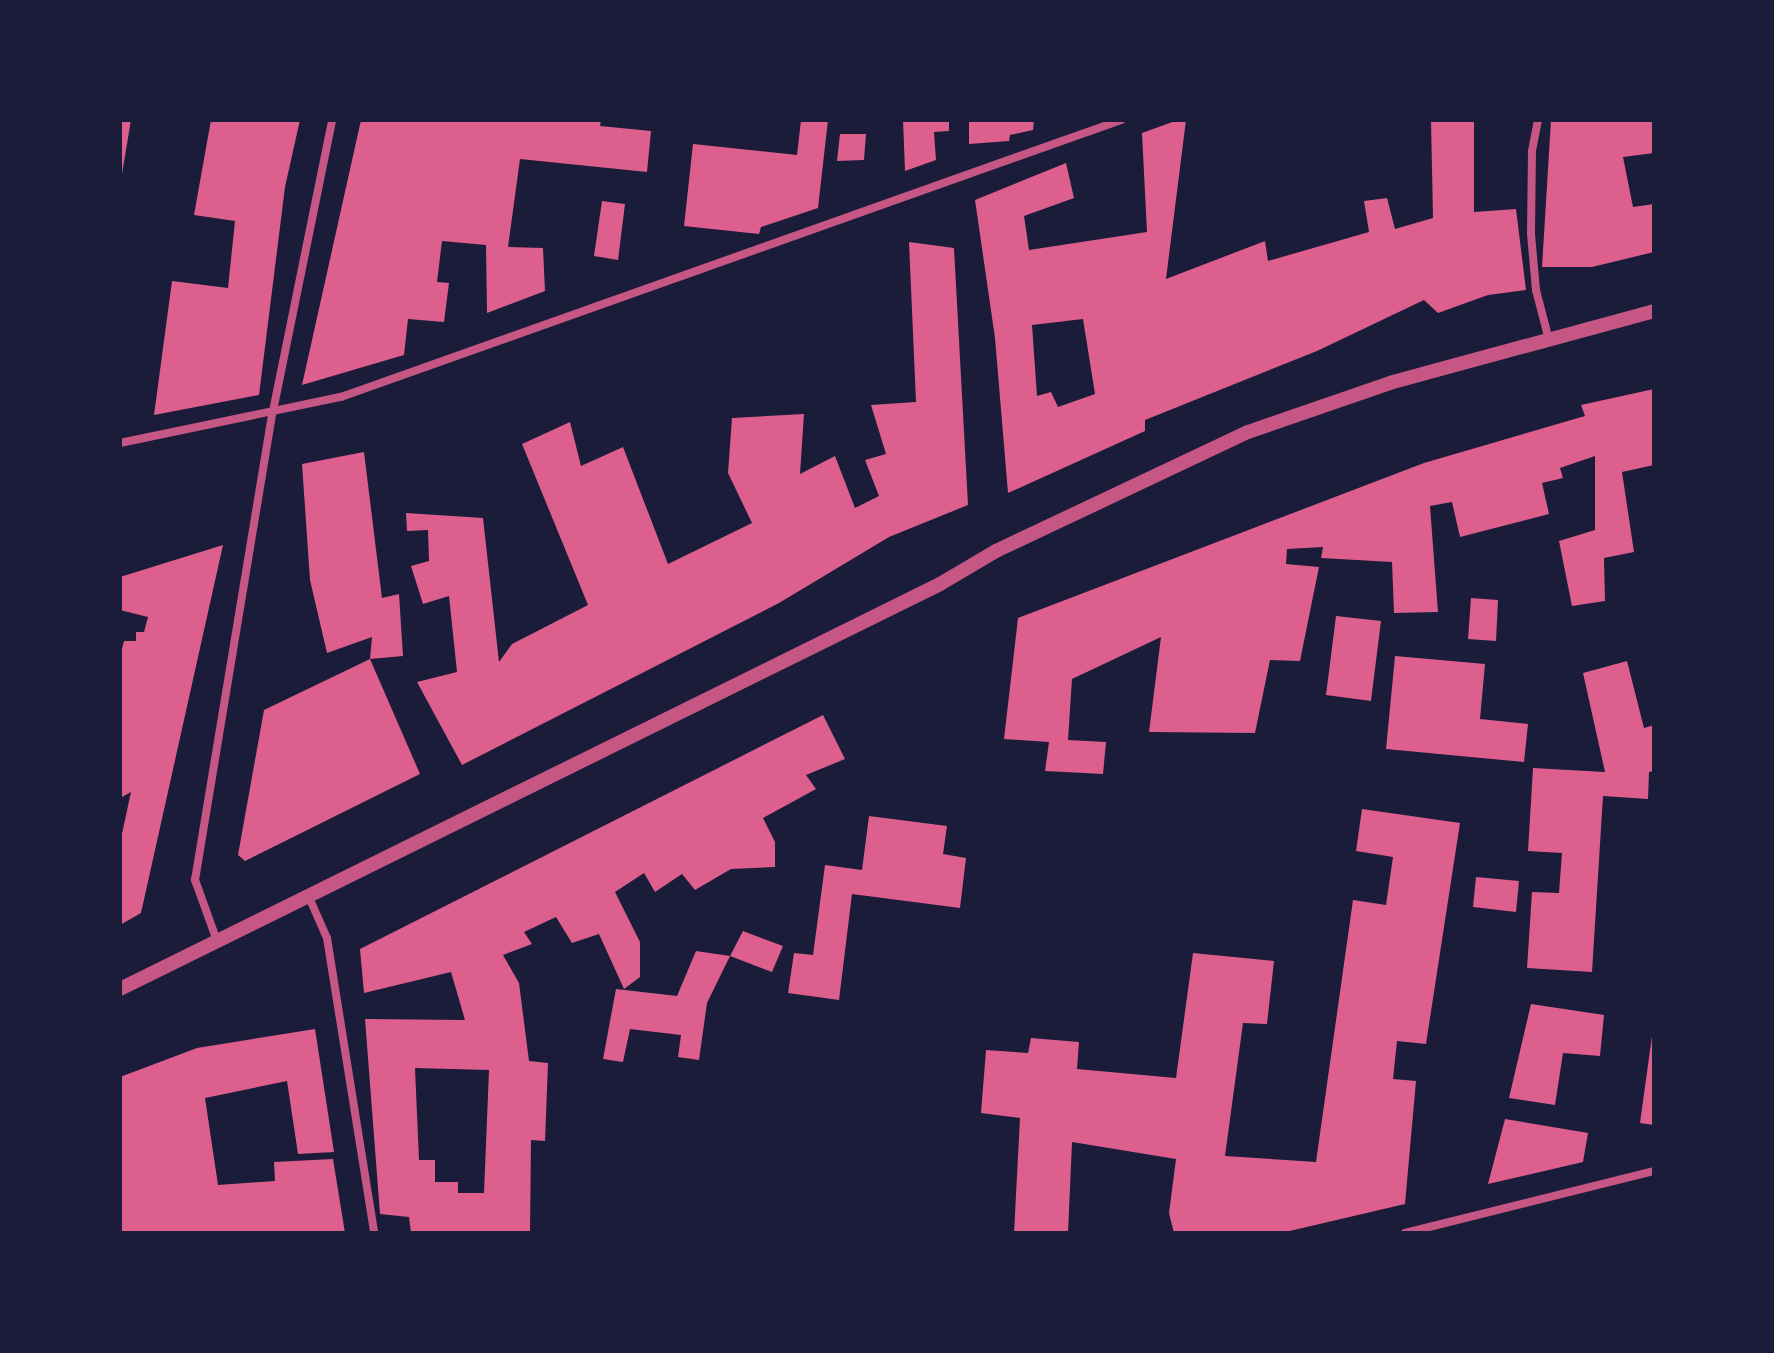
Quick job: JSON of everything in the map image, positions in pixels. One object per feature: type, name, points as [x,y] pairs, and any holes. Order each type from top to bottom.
[{"type":"street","points":[[216,938],[195,880],[273,411],[332,120]]},
{"type":"street","points":[[120,443],[341,397],[1121,120]]},
{"type":"street","points":[[1538,120],[1532,151],[1531,234],[1536,290],[1548,336]]},
{"type":"street","points":[[120,989],[216,938],[996,551],[1248,432],[1548,336],[1654,311]]},
{"type":"street","points":[[308,895],[327,938],[374,1233]]},
{"type":"street","points":[[1405,1233],[1654,1171]]},
{"type":"building","points":[[120,120],[131,120],[122,174],[120,174]]},
{"type":"building","points":[[211,120],[300,120],[285,187],[259,395],[154,415],[172,281],[228,288],[235,221],[194,215]]},
{"type":"building","points":[[361,120],[601,120],[600,126],[651,131],[647,172],[520,159],[508,247],[543,248],[545,291],[487,313],[486,245],[442,241],[437,282],[449,283],[444,322],[408,319],[404,355],[302,385]]},
{"type":"building","points":[[801,120],[828,120],[818,208],[761,227],[759,234],[684,226],[693,144],[797,155]]},
{"type":"building","points":[[903,120],[949,120],[949,131],[934,132],[936,160],[905,171]]},
{"type":"building","points":[[969,120],[1034,120],[1033,130],[1010,135],[1009,141],[969,144]]},
{"type":"building","points":[[1186,120],[1166,279],[1265,241],[1268,261],[1369,232],[1364,201],[1387,198],[1395,229],[1433,218],[1431,120],[1474,120],[1474,212],[1516,209],[1526,290],[1488,295],[1438,313],[1424,300],[1317,351],[1145,420],[1145,431],[1008,493],[995,338],[975,200],[1066,163],[1074,198],[1024,216],[1029,250],[1147,232],[1142,133]],"holes":[[[1083,319],[1095,394],[1058,407],[1051,392],[1037,396],[1032,325]]]},
{"type":"building","points":[[1551,120],[1654,120],[1654,153],[1623,157],[1633,207],[1654,204],[1654,252],[1592,267],[1542,267]]},
{"type":"building","points":[[840,134],[866,134],[864,160],[837,161]]},
{"type":"building","points":[[602,201],[625,204],[618,260],[594,256]]},
{"type":"building","points":[[909,242],[954,248],[968,505],[889,537],[779,603],[462,765],[417,682],[457,672],[449,596],[423,604],[411,566],[429,561],[428,530],[407,531],[406,513],[483,518],[499,662],[512,644],[588,605],[522,444],[570,422],[581,466],[623,447],[668,564],[752,523],[728,473],[732,418],[804,414],[800,474],[835,456],[855,508],[879,496],[865,460],[886,454],[871,405],[916,402]]},
{"type":"building","points":[[1654,389],[1654,465],[1622,472],[1634,552],[1604,558],[1605,601],[1572,606],[1559,541],[1595,530],[1595,456],[1560,468],[1563,478],[1542,483],[1549,514],[1460,537],[1452,502],[1430,506],[1438,612],[1394,613],[1392,562],[1321,558],[1323,547],[1287,549],[1286,564],[1319,567],[1300,661],[1270,660],[1255,733],[1149,732],[1161,637],[1072,679],[1068,740],[1106,742],[1103,774],[1045,771],[1049,742],[1004,739],[1018,618],[1424,463],[1585,416],[1581,405]]},
{"type":"building","points":[[364,452],[382,598],[399,594],[403,656],[370,659],[372,637],[327,653],[310,580],[302,464]]},
{"type":"building","points":[[223,545],[141,913],[120,925],[120,843],[131,792],[120,798],[120,656],[124,641],[136,641],[136,632],[144,632],[148,617],[120,610],[120,577]]},
{"type":"building","points":[[1471,598],[1498,600],[1496,641],[1468,639]]},
{"type":"building","points":[[1336,616],[1381,621],[1371,701],[1326,695]]},
{"type":"building","points":[[1395,656],[1485,664],[1480,719],[1528,724],[1524,762],[1386,749]]},
{"type":"building","points":[[370,659],[420,774],[245,861],[238,855],[264,710]]},
{"type":"building","points":[[1627,661],[1644,728],[1654,725],[1654,771],[1649,772],[1648,799],[1603,796],[1592,972],[1527,968],[1532,892],[1559,893],[1562,853],[1528,851],[1533,768],[1605,772],[1583,673]]},
{"type":"building","points":[[823,715],[845,759],[806,775],[816,789],[763,818],[775,842],[775,867],[731,869],[695,890],[682,874],[655,892],[644,873],[615,892],[640,942],[640,977],[624,989],[599,934],[572,943],[556,917],[524,932],[532,944],[503,955],[519,983],[529,1061],[548,1063],[545,1141],[531,1140],[530,1233],[411,1233],[409,1217],[380,1214],[365,1019],[465,1020],[451,972],[364,993],[360,949]],"holes":[[[415,1068],[489,1070],[484,1193],[458,1193],[458,1182],[435,1182],[435,1160],[419,1160]]]},
{"type":"building","points":[[1362,809],[1460,823],[1426,1044],[1397,1041],[1393,1079],[1416,1081],[1405,1204],[1281,1233],[1174,1233],[1169,1213],[1176,1159],[1072,1142],[1068,1233],[1014,1233],[1020,1118],[981,1113],[986,1050],[1028,1053],[1031,1038],[1079,1042],[1077,1069],[1176,1078],[1193,953],[1274,961],[1267,1024],[1243,1023],[1225,1156],[1316,1162],[1353,900],[1386,905],[1393,857],[1356,851]]},
{"type":"building","points":[[869,816],[947,826],[943,854],[966,858],[960,908],[852,894],[839,1000],[788,993],[794,953],[813,955],[825,865],[862,870]]},
{"type":"building","points":[[1476,877],[1519,881],[1516,912],[1473,907]]},
{"type":"building","points":[[743,931],[783,946],[772,972],[730,956]]},
{"type":"building","points":[[696,951],[730,956],[707,1003],[699,1060],[678,1057],[681,1035],[630,1029],[623,1062],[603,1059],[616,989],[677,996]]},
{"type":"building","points":[[1531,1004],[1604,1015],[1600,1056],[1563,1053],[1555,1105],[1509,1098]]},
{"type":"building","points":[[315,1029],[334,1152],[298,1154],[287,1081],[205,1098],[218,1185],[275,1181],[274,1162],[333,1159],[345,1233],[120,1233],[120,1077],[197,1048]]},
{"type":"building","points":[[1654,1036],[1654,1125],[1640,1123]]},
{"type":"building","points":[[1505,1119],[1588,1133],[1583,1162],[1488,1184]]}]
